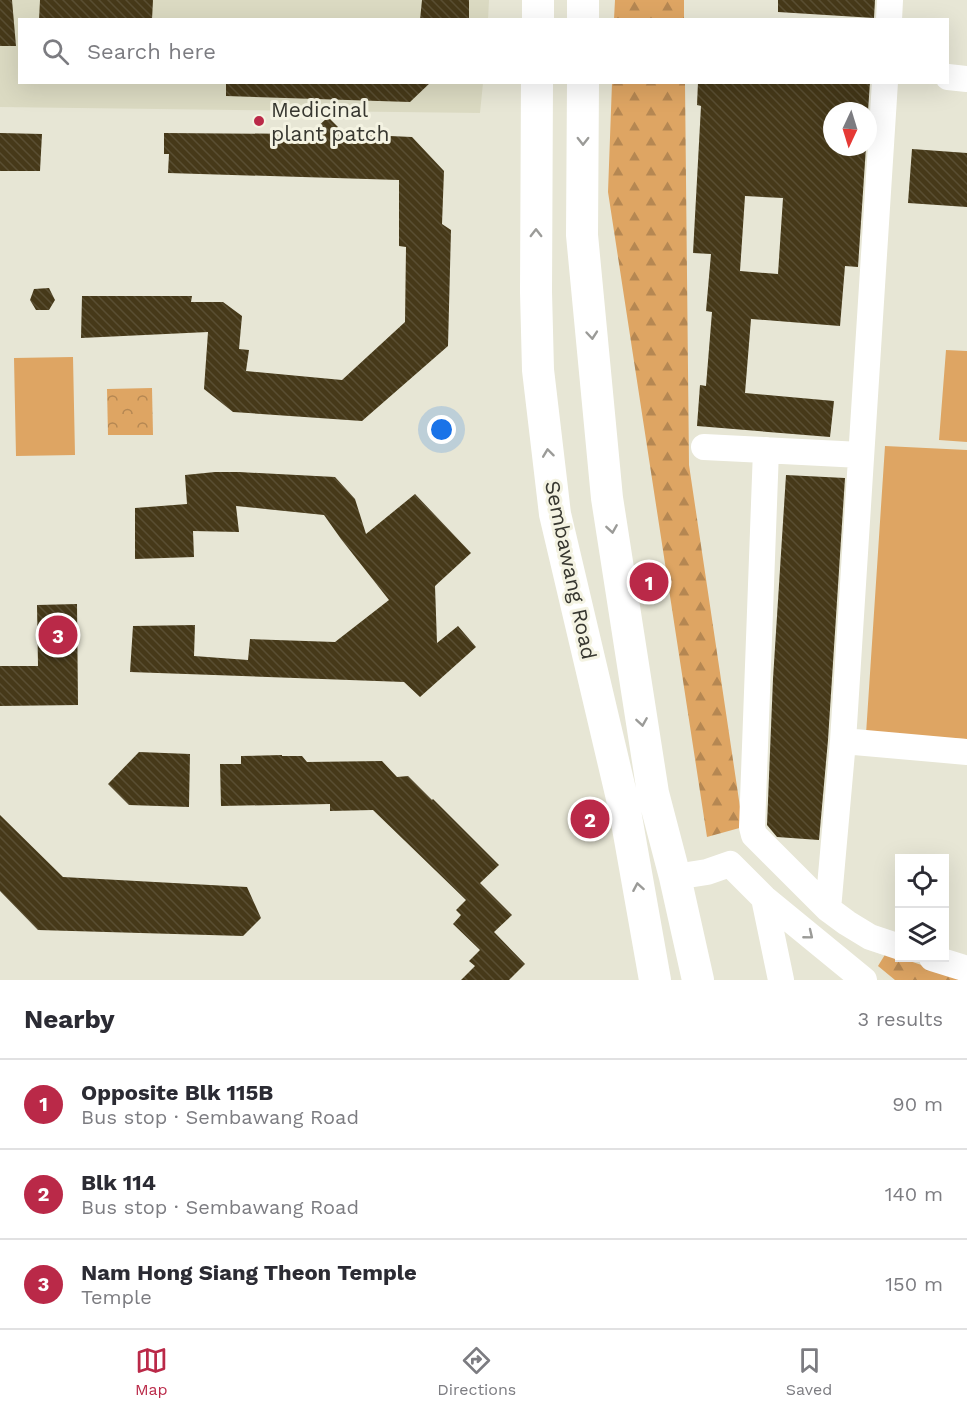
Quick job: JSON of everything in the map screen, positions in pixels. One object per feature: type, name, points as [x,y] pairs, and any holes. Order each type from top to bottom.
[{"type":"main road","points":[[538,0],[538,18]]},
{"type":"main road","points":[[583,18],[584,0]]},
{"type":"main road","name":"Sembawang Road","points":[[537,84],[538,370],[555,514],[625,811],[655,980]]},
{"type":"main road","name":"Sembawang Road","points":[[583,84],[582,235],[607,498],[653,793],[698,980]]},
{"type":"lane","points":[[889,18],[890,0]]},
{"type":"lane","points":[[949,77],[967,79]]},
{"type":"lane","points":[[828,909],[843,741],[885,84]]},
{"type":"lane","points":[[704,447],[861,455]]},
{"type":"lane","points":[[766,450],[752,827],[754,835],[828,909],[870,937],[895,945]]},
{"type":"lane","points":[[843,741],[967,752]]},
{"type":"lane","points":[[675,877],[707,872],[730,864],[764,898],[864,980]]},
{"type":"lane","points":[[764,898],[781,980]]},
{"type":"lane","points":[[947,962],[967,969]]},
{"type":"shaded area","points":[[0,0],[489,0],[488,18],[18,18],[18,84],[483,84],[480,113],[0,107]]},
{"type":"green space","points":[[615,0],[684,0],[684,18],[614,18]]},
{"type":"green space","points":[[612,84],[685,84],[689,465],[743,827],[707,837],[608,192]]},
{"type":"green space","points":[[946,350],[967,351],[967,442],[939,440]]},
{"type":"green space","points":[[73,357],[75,455],[16,456],[14,358]]},
{"type":"green space","points":[[152,388],[153,435],[108,435],[107,389]]},
{"type":"green space","points":[[885,446],[967,450],[967,739],[866,734]]},
{"type":"green space","points":[[886,953],[895,956],[895,962],[913,962],[966,980],[895,980],[878,966]]},
{"type":"building","points":[[0,0],[12,0],[16,46],[0,46]]},
{"type":"building","points":[[40,0],[153,0],[152,18],[39,18]]},
{"type":"building","points":[[422,0],[469,0],[469,18],[420,18]]},
{"type":"building","points":[[778,0],[875,0],[874,18],[778,12]]},
{"type":"building","points":[[226,84],[429,84],[410,102],[226,96]]},
{"type":"building","points":[[698,84],[870,84],[869,102],[823,102],[823,156],[865,156],[858,267],[845,266],[840,326],[751,319],[745,393],[834,401],[830,437],[697,426],[700,385],[706,386],[712,312],[706,311],[711,254],[693,253],[701,106],[697,105]],"holes":[[[745,196],[783,198],[778,274],[740,271]]]},
{"type":"building","points":[[328,117],[345,134],[412,137],[444,171],[442,224],[451,230],[448,346],[362,421],[233,412],[204,389],[208,332],[81,338],[82,296],[192,296],[191,302],[223,302],[242,316],[239,349],[249,350],[246,371],[342,380],[405,322],[406,247],[399,246],[399,180],[168,173],[169,154],[164,154],[164,133],[310,134]]},
{"type":"building","points":[[0,133],[42,134],[40,171],[0,171]]},
{"type":"building","points":[[912,149],[967,153],[967,207],[908,203]]},
{"type":"building","points":[[49,288],[55,300],[49,310],[36,310],[30,300],[34,289]]},
{"type":"building","points":[[215,472],[335,477],[355,499],[366,534],[415,494],[471,553],[435,586],[437,643],[458,626],[476,647],[420,697],[404,682],[130,672],[133,626],[195,625],[194,656],[248,660],[250,639],[335,642],[389,600],[324,515],[236,506],[239,532],[193,531],[194,557],[135,559],[135,508],[187,504],[185,475]]},
{"type":"building","points":[[786,475],[845,478],[828,740],[819,840],[777,837],[767,825],[773,679]]},
{"type":"building","points":[[77,604],[78,705],[0,706],[0,666],[38,666],[37,605]]},
{"type":"building","points":[[139,752],[190,754],[189,807],[129,805],[108,784]]},
{"type":"building","points":[[241,756],[302,756],[307,762],[382,761],[397,777],[408,776],[499,865],[480,883],[512,915],[494,932],[525,964],[509,980],[461,980],[475,966],[469,961],[480,950],[453,924],[461,915],[456,910],[466,900],[373,810],[330,811],[330,804],[221,806],[220,764],[241,764]]},
{"type":"building","points":[[0,815],[63,877],[247,887],[261,918],[243,936],[38,930],[0,891]]},
{"type":"place","name":"Medicinal plant patch","points":[[259,121]]},
{"type":"place","name":"Opposite Blk 115B","points":[[649,582]]},
{"type":"place","name":"Nam Hong Siang Theon Temple","points":[[58,635]]},
{"type":"place","name":"Blk 114","points":[[590,819]]}]
